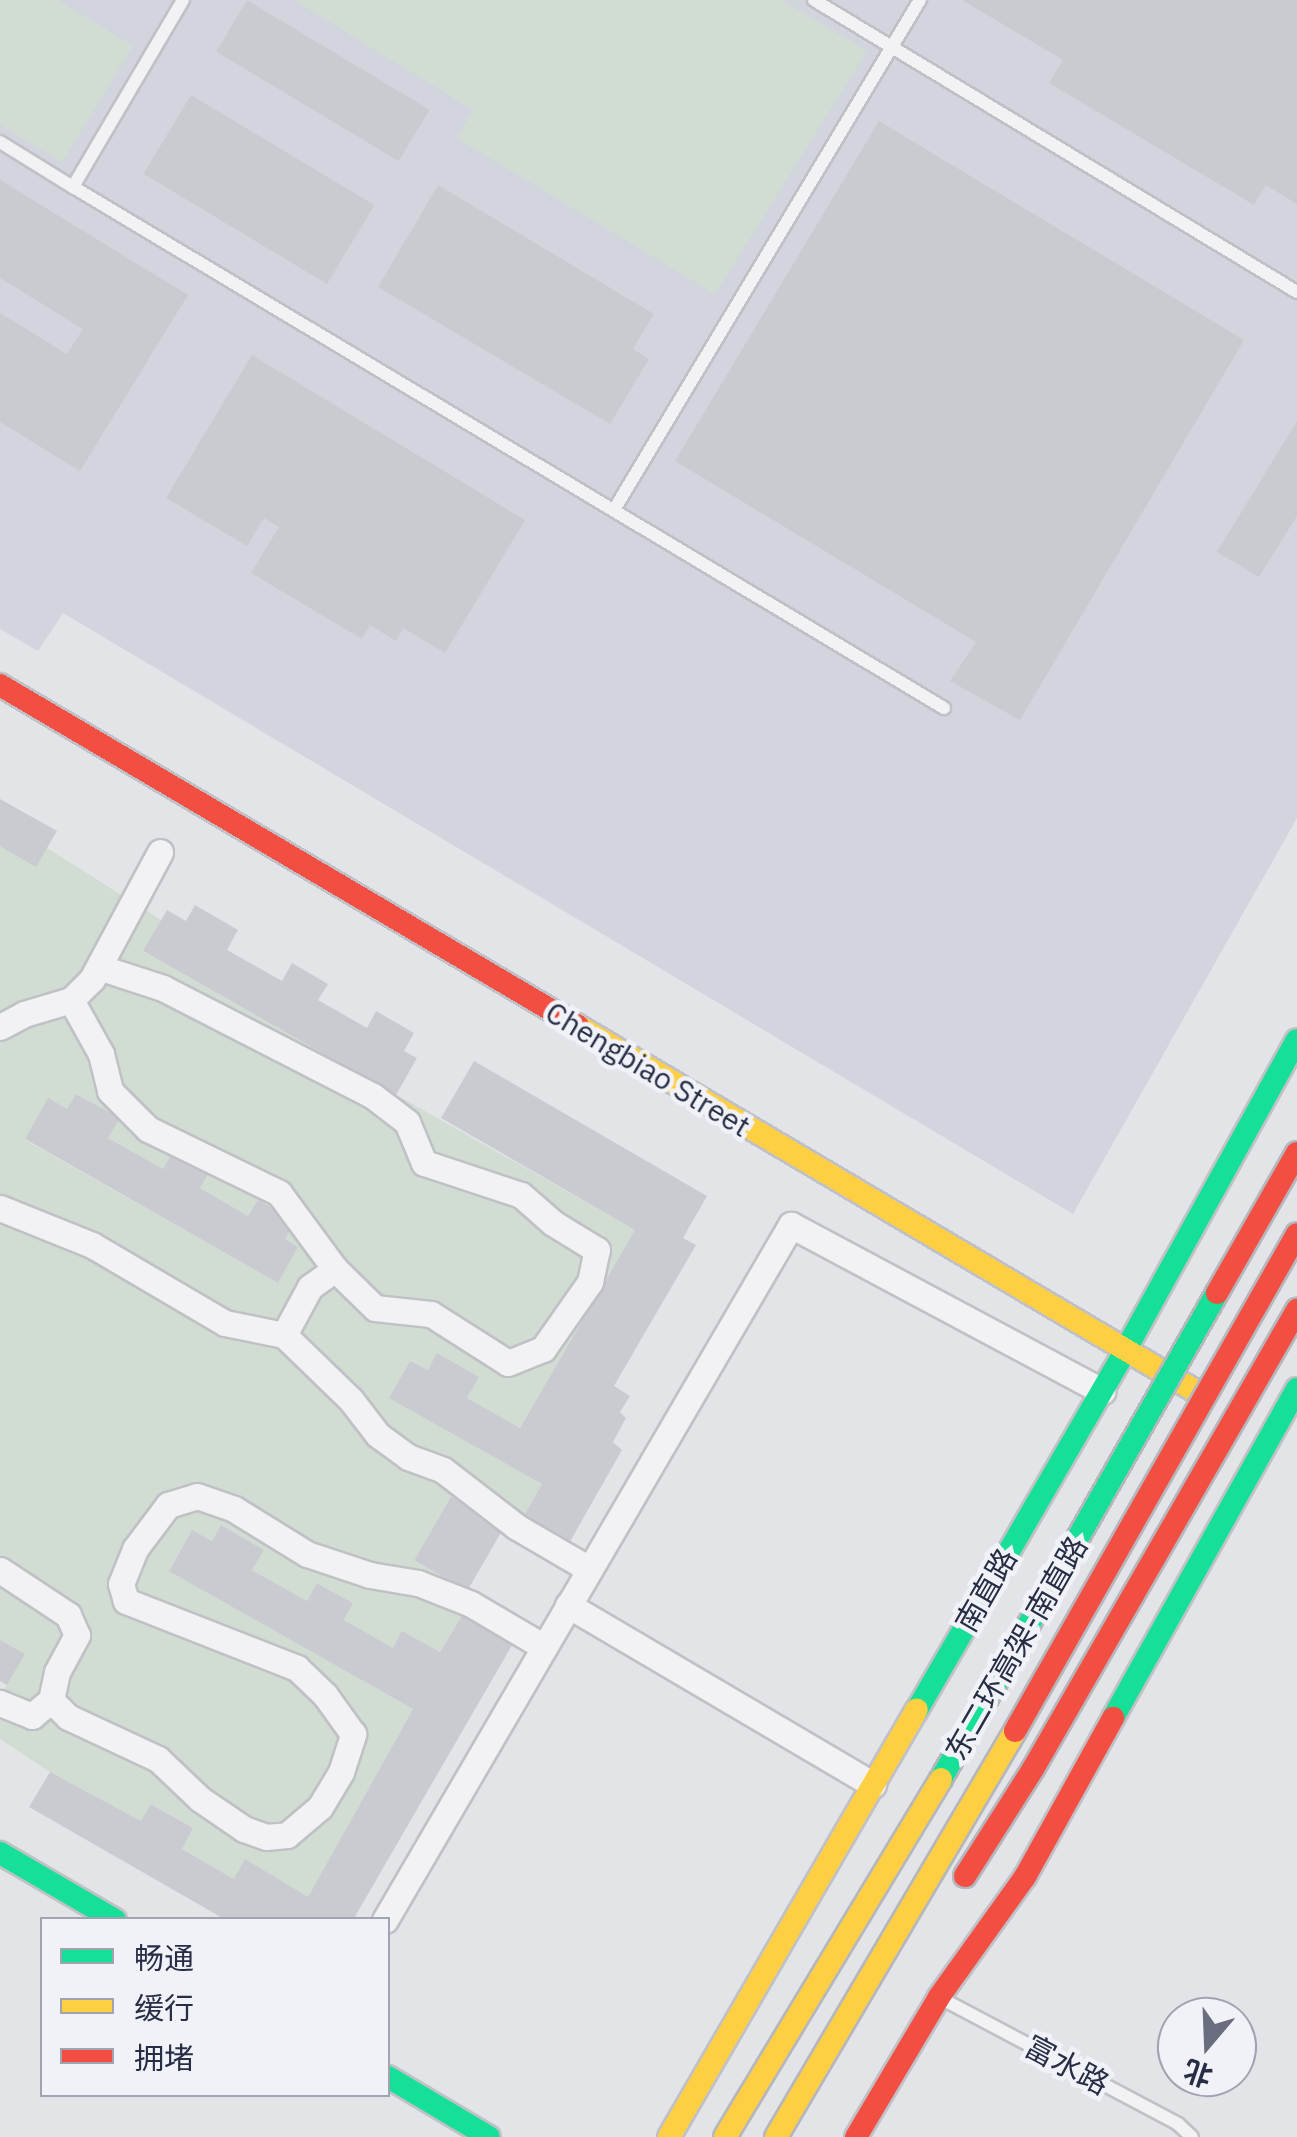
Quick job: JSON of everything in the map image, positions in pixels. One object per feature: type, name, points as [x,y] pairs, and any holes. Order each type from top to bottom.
[{"type":"main road","name":"Chengbiao Street","points":[[0,686],[1297,1450]]},
{"type":"main road","name":"南直路","points":[[669,2137],[1125,1351],[1297,1040]]},
{"type":"main road","name":"东二环高架-南直路","points":[[725,2137],[921,1814],[1297,1153]]},
{"type":"main road","name":"东二环高架-南直路","points":[[777,2137],[956,1835],[1297,1234]]},
{"type":"main road","points":[[951,1898],[1033,1769],[1297,1310]]},
{"type":"main road","points":[[856,2137],[939,1997],[1025,1877],[1297,1389]]},
{"type":"main road","points":[[1046,1535],[1088,1457],[1102,1391]]},
{"type":"main road","points":[[0,1853],[111,1917]]},
{"type":"main road","points":[[777,2137],[877,2011]]},
{"type":"main road","points":[[390,2078],[490,2137]]},
{"type":"street","points":[[0,1028],[71,1000],[92,980],[160,852]]},
{"type":"street","points":[[71,1000],[100,1054],[110,1091],[148,1129],[280,1193],[334,1269],[375,1308],[431,1314],[508,1363],[543,1349],[590,1282],[597,1250],[552,1223],[522,1195],[424,1162],[407,1122],[374,1096],[163,988],[105,969]]},
{"type":"street","points":[[0,1208],[92,1245],[225,1323],[284,1335],[351,1400],[378,1435],[408,1457],[443,1470],[516,1527],[589,1569]]},
{"type":"street","points":[[387,1917],[790,1225],[1102,1391]]},
{"type":"street","points":[[284,1335],[310,1286],[334,1269]]},
{"type":"street","points":[[51,1700],[68,1717],[158,1759],[200,1799],[244,1830],[266,1837],[287,1835],[320,1807],[341,1772],[353,1734],[325,1695],[297,1668],[126,1601],[121,1584],[134,1549],[168,1504],[197,1496],[234,1509],[307,1554],[370,1576],[418,1583],[472,1604],[544,1647]]},
{"type":"street","points":[[0,1570],[68,1616],[77,1635],[57,1672],[51,1700],[32,1716],[0,1703]]},
{"type":"street","points":[[568,1605],[873,1785]]},
{"type":"lane","points":[[74,187],[183,0]]},
{"type":"lane","points":[[814,0],[1297,292]]},
{"type":"lane","points":[[614,510],[920,0]]},
{"type":"lane","points":[[0,142],[944,708]]},
{"type":"lane","name":"富水路","points":[[939,1997],[1178,2124],[1192,2137]]},
{"type":"shaded area","points":[[0,0],[1297,0],[1297,818],[1073,1214],[63,613],[38,651],[0,629]]},
{"type":"shaded area","points":[[0,0],[57,0],[133,46],[62,162],[0,124]]},
{"type":"shaded area","points":[[294,0],[781,0],[867,51],[715,294],[457,138],[473,110]]},
{"type":"shaded area","points":[[0,846],[47,848],[161,920],[144,952],[635,1230],[520,1428],[467,1398],[479,1377],[438,1354],[428,1370],[410,1361],[390,1397],[542,1484],[522,1519],[415,1560],[467,1591],[466,1609],[440,1652],[402,1631],[393,1648],[344,1620],[353,1603],[318,1583],[307,1601],[252,1570],[263,1550],[221,1525],[212,1541],[192,1530],[169,1570],[413,1709],[308,1897],[234,1879],[182,1849],[193,1828],[152,1804],[141,1821],[50,1772],[0,1739],[0,1696],[24,1655],[0,1640]],"holes":[[[77,1094],[119,1118],[108,1138],[163,1169],[172,1152],[200,1188],[248,1216],[258,1200],[295,1221],[285,1239],[298,1247],[278,1283],[25,1140],[48,1099],[67,1109]]]},
{"type":"building","points":[[247,0],[430,110],[399,161],[216,51]]},
{"type":"building","points":[[962,0],[1297,0],[1297,204],[1266,185],[1254,205],[1049,83],[1063,60]]},
{"type":"building","points":[[191,95],[374,205],[327,284],[144,174]]},
{"type":"building","points":[[879,121],[1244,340],[1020,720],[950,681],[976,642],[675,461]]},
{"type":"building","points":[[0,180],[188,295],[80,471],[0,422],[0,313],[67,354],[83,329],[0,278]]},
{"type":"building","points":[[438,185],[654,314],[633,349],[649,359],[610,424],[378,287]]},
{"type":"building","points":[[252,355],[525,520],[445,653],[403,628],[396,641],[370,625],[362,639],[251,573],[279,527],[264,518],[247,546],[166,498]]},
{"type":"building","points":[[1297,421],[1297,516],[1259,577],[1217,552]]},
{"type":"building","points":[[0,799],[57,831],[36,867],[0,846]]},
{"type":"building","points":[[195,905],[238,930],[227,950],[282,981],[292,963],[328,984],[318,1000],[367,1028],[376,1011],[414,1033],[404,1051],[417,1058],[396,1095],[143,951],[167,910],[186,921]]},
{"type":"building","points":[[474,1061],[707,1196],[683,1238],[696,1245],[614,1386],[630,1396],[620,1412],[626,1418],[613,1442],[622,1450],[568,1545],[522,1519],[542,1484],[389,1398],[410,1361],[428,1370],[437,1353],[479,1377],[467,1398],[520,1428],[635,1230],[441,1118]]},
{"type":"building","points":[[76,1094],[120,1118],[108,1138],[163,1169],[173,1151],[209,1172],[200,1188],[248,1216],[258,1200],[295,1221],[285,1239],[298,1247],[278,1283],[25,1139],[48,1098],[67,1109]]},
{"type":"building","points":[[451,1497],[504,1528],[467,1591],[414,1560]]},
{"type":"building","points":[[221,1525],[264,1550],[252,1570],[307,1601],[317,1583],[353,1603],[344,1620],[393,1648],[402,1631],[440,1652],[466,1609],[518,1635],[355,1917],[221,1917],[29,1807],[50,1772],[141,1821],[151,1804],[193,1828],[182,1849],[234,1879],[245,1859],[308,1897],[413,1709],[169,1571],[192,1530],[212,1541]]},
{"type":"building","points":[[0,1640],[25,1654],[7,1685],[0,1681]]},
{"type":"traffic: fast","points":[[917,1710],[1125,1351],[1297,1040]]},
{"type":"traffic: fast","points":[[941,1779],[1217,1293]]},
{"type":"traffic: fast","points":[[1113,1718],[1297,1389]]},
{"type":"traffic: fast","points":[[0,1853],[110,1917]]},
{"type":"traffic: fast","points":[[390,2078],[489,2137]]},
{"type":"traffic: slow","points":[[578,1026],[1192,1389]]},
{"type":"traffic: slow","points":[[669,2137],[917,1710]]},
{"type":"traffic: slow","points":[[776,2137],[1015,1731]]},
{"type":"traffic: slow","points":[[725,2137],[941,1779]]},
{"type":"traffic: jam","points":[[0,685],[578,1026]]},
{"type":"traffic: jam","points":[[1217,1293],[1297,1153]]},
{"type":"traffic: jam","points":[[1015,1731],[1297,1234]]},
{"type":"traffic: jam","points":[[965,1876],[1033,1769],[1297,1310]]},
{"type":"traffic: jam","points":[[856,2137],[939,1997],[1025,1877],[1113,1718]]}]
